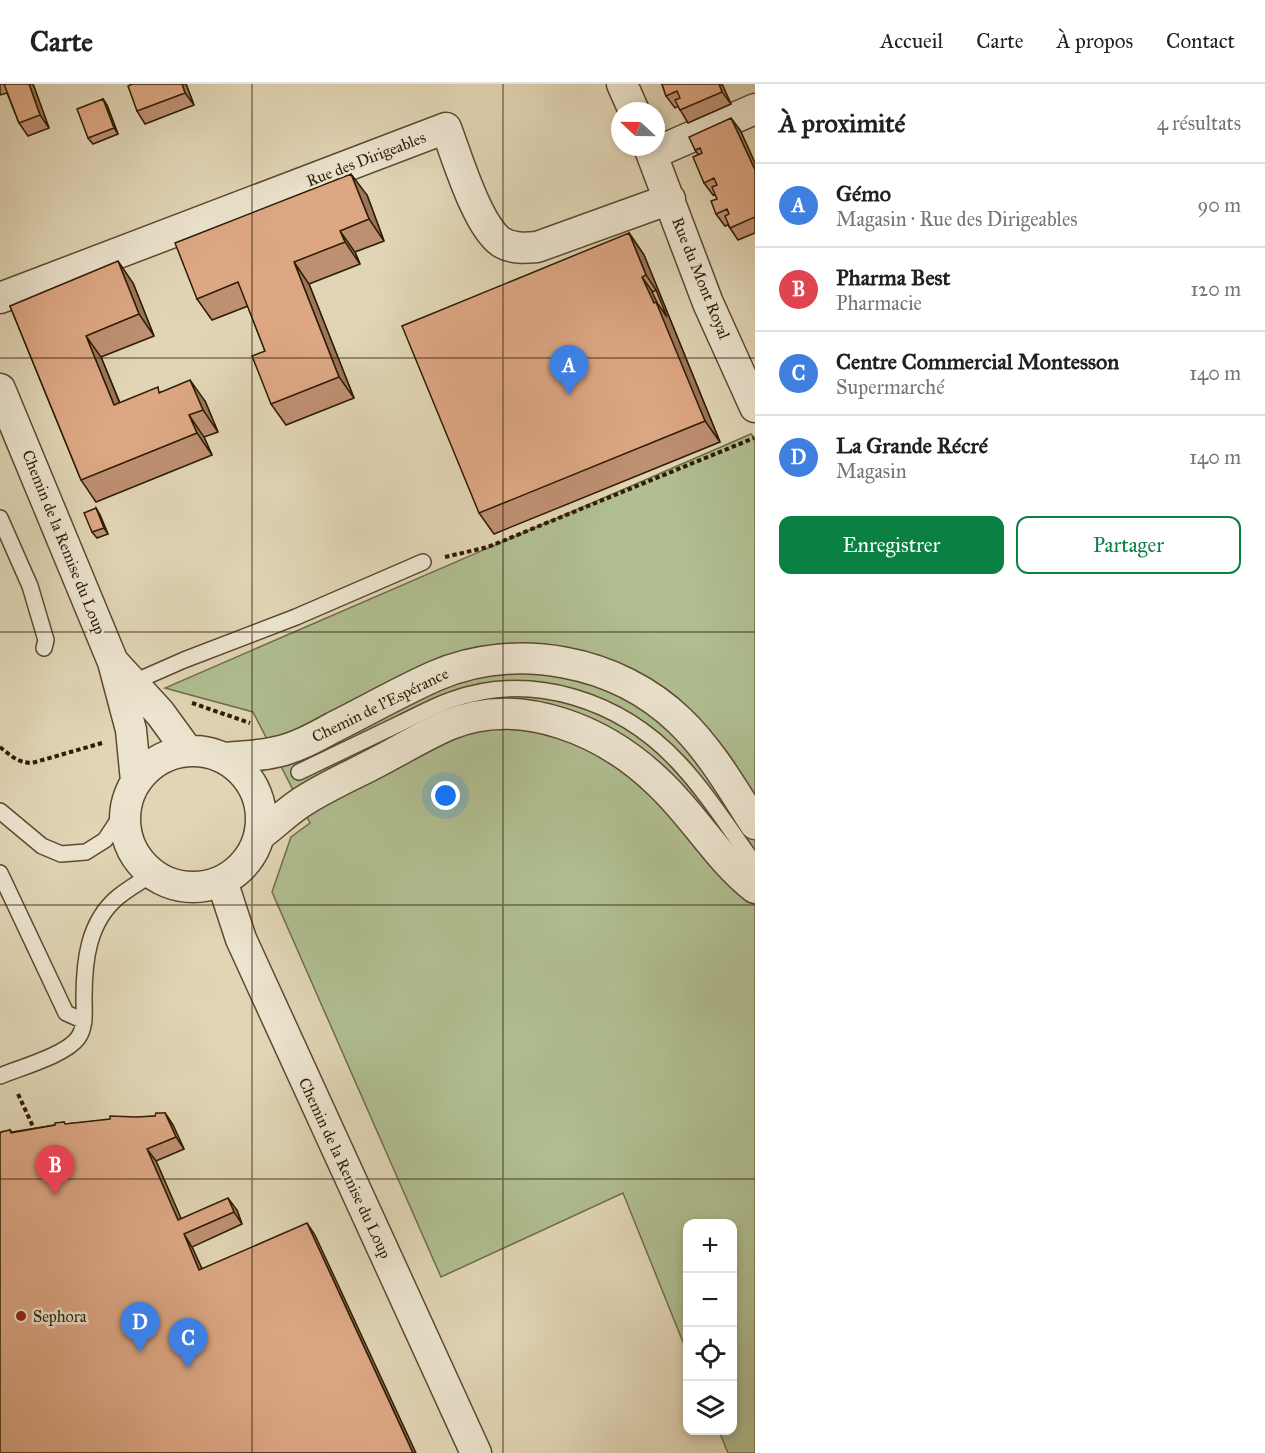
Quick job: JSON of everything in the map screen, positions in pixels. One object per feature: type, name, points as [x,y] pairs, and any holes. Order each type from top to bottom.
[{"type":"street","points":[[622,84],[630,102]]},
{"type":"street","points":[[665,144],[755,109]]},
{"type":"street","name":"Rue des Dirigeables","points":[[0,298],[446,128],[481,217],[491,233],[502,243],[519,249],[537,247],[670,199]]},
{"type":"street","name":"Rue du Mont Royal","points":[[653,156],[708,303],[755,407]]},
{"type":"street","name":"Chemin de la Remise du Loup","points":[[0,389],[123,672],[136,781]]},
{"type":"street","name":"Chemin de l'Espérance","points":[[226,758],[278,752],[317,736],[427,680],[452,670],[494,660],[557,661],[590,669],[619,680],[668,710],[714,759],[755,824]]},
{"type":"street","name":"Chemin de la Remise du Loup","points":[[123,672],[160,713],[188,750]]},
{"type":"street","points":[[260,835],[300,803],[448,725],[478,717],[524,715],[557,721],[570,726],[608,744],[630,758],[660,784],[739,875],[755,888]]},
{"type":"street","points":[[188,750],[207,751],[226,758],[244,772],[256,791],[261,812],[260,835],[252,854],[239,869],[222,881],[205,886],[186,887],[169,883],[153,874],[139,862],[130,846],[125,829],[124,810],[129,795],[136,781],[149,765],[167,755],[188,750]]},
{"type":"street","name":"Chemin de la Remise du Loup","points":[[222,881],[241,939],[476,1453]]},
{"type":"lane","points":[[0,518],[30,586],[46,640],[44,648]]},
{"type":"lane","points":[[123,672],[184,660],[296,617],[423,562]]},
{"type":"lane","points":[[299,772],[449,700],[501,689],[522,688],[552,691],[576,696],[602,707],[629,722],[659,745],[689,774],[755,864]]},
{"type":"lane","points":[[0,811],[42,846],[61,854],[86,852],[105,840],[124,810]]},
{"type":"lane","points":[[0,873],[66,1013],[84,1021]]},
{"type":"lane","points":[[0,1076],[66,1049],[78,1038],[84,1021],[84,973],[98,919],[117,898],[153,874]]},
{"type":"path","points":[[423,562],[488,547],[755,437]]},
{"type":"path","points":[[0,747],[24,763],[32,763],[110,740]]},
{"type":"green space","points":[[751,434],[755,438],[755,1453],[728,1453],[721,1435],[737,1435],[737,1219],[683,1219],[683,1342],[623,1193],[441,1277],[272,892],[291,837],[310,823],[253,712],[165,688]]},
{"type":"building","points":[[4,84],[29,84],[40,115],[19,123]]},
{"type":"building","points":[[132,84],[182,84],[185,93],[137,111],[128,86]]},
{"type":"building","points":[[662,84],[719,84],[722,92],[680,110],[675,100],[680,98],[677,91],[666,96]]},
{"type":"building","points":[[103,99],[114,128],[88,138],[77,109]]},
{"type":"building","points":[[731,118],[755,170],[755,217],[730,228],[725,216],[729,214],[727,209],[716,214],[711,201],[717,199],[712,187],[717,185],[714,178],[704,183],[693,157],[702,153],[700,148],[695,150],[689,137]]},
{"type":"building","points":[[351,174],[369,219],[340,231],[345,242],[294,262],[339,377],[271,404],[252,356],[265,351],[238,282],[197,299],[175,243]]},
{"type":"building","points":[[629,233],[646,275],[642,277],[654,303],[656,302],[705,421],[479,513],[402,326]]},
{"type":"building","points":[[118,261],[139,314],[86,336],[114,405],[158,387],[159,393],[190,380],[203,410],[189,415],[197,433],[81,480],[10,306]]},
{"type":"building","points":[[656,290],[667,317],[652,292]]},
{"type":"building","points":[[96,508],[104,528],[92,532],[84,513]]},
{"type":"building","points":[[156,1113],[165,1113],[176,1137],[147,1149],[178,1220],[228,1198],[234,1212],[184,1234],[199,1270],[307,1223],[413,1453],[0,1453],[0,1134],[10,1130],[11,1133],[55,1125],[55,1123],[110,1119],[110,1116],[155,1116]]},
{"type":"place","name":"Gémo","points":[[569,395]]},
{"type":"place","name":"Pharma Best","points":[[55,1195]]},
{"type":"place","name":"Sephora","points":[[21,1316]]},
{"type":"place","name":"La Grande Récré","points":[[140,1352]]},
{"type":"place","name":"Centre Commercial Montesson","points":[[188,1368]]}]
